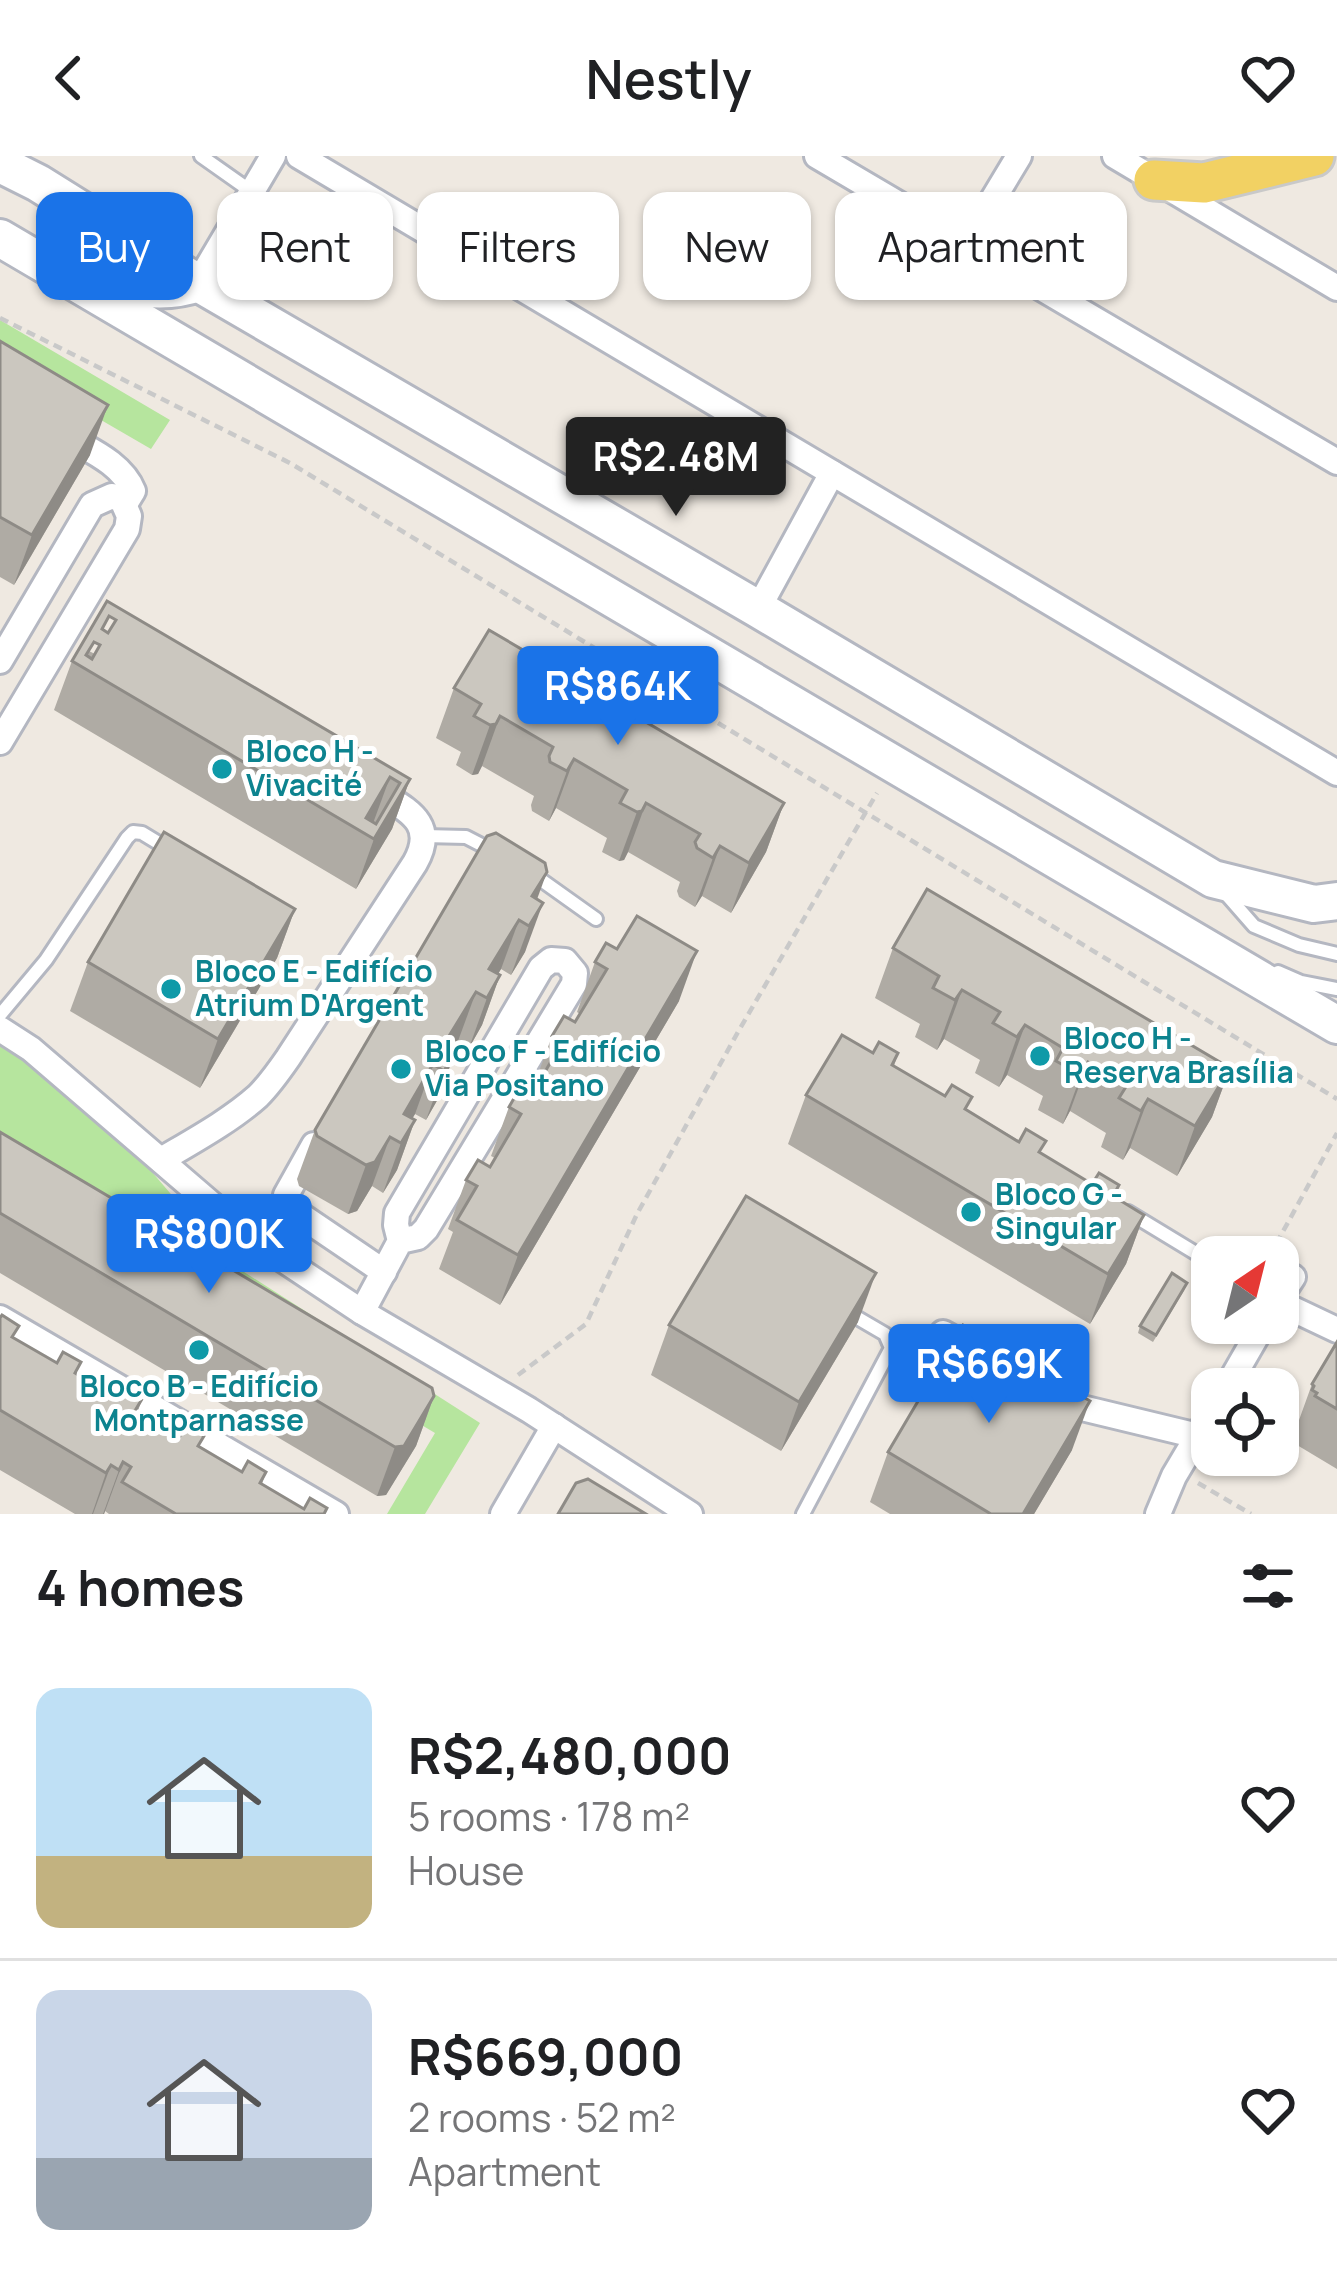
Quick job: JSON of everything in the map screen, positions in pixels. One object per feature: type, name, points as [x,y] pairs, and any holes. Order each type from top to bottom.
[{"type":"main road","points":[[1154,180],[1204,183],[1314,156]]},
{"type":"street","points":[[252,192],[273,156]]},
{"type":"street","points":[[299,156],[1337,773]]},
{"type":"street","points":[[817,156],[878,192]]},
{"type":"street","points":[[997,192],[1019,156]]},
{"type":"street","points":[[1115,156],[1337,288]]},
{"type":"street","points":[[0,164],[1213,879],[1314,904],[1337,901]]},
{"type":"street","points":[[0,238],[36,258]]},
{"type":"street","points":[[193,285],[217,251]]},
{"type":"street","points":[[107,300],[1337,1025]]},
{"type":"street","points":[[1061,300],[1337,462]]},
{"type":"street","points":[[36,418],[109,461],[128,478],[133,490],[125,503]]},
{"type":"street","points":[[758,609],[832,473]]},
{"type":"street","points":[[0,661],[92,506],[112,496],[125,503],[127,529],[0,742]]},
{"type":"street","points":[[161,1160],[245,1105],[272,1079],[422,849],[421,824],[411,812],[353,775]]},
{"type":"street","points":[[362,1312],[400,1241],[398,1213],[541,968],[551,960],[565,961],[575,973],[574,984],[426,1229],[418,1237],[400,1241]]},
{"type":"street","points":[[0,1028],[31,1049],[252,1239],[690,1514]]},
{"type":"street","points":[[327,1119],[286,1196],[298,1213],[384,1272]]},
{"type":"street","points":[[1299,1311],[1337,1330]]},
{"type":"street","points":[[0,1318],[336,1514]]},
{"type":"street","points":[[943,1334],[1003,1366]]},
{"type":"street","points":[[1040,1386],[1082,1408],[1191,1434]]},
{"type":"street","points":[[502,1514],[554,1426]]},
{"type":"street","points":[[1158,1514],[1191,1448]]},
{"type":"lane","points":[[201,156],[252,192]]},
{"type":"lane","points":[[0,1016],[46,960],[133,832],[182,858]]},
{"type":"lane","points":[[424,836],[466,836],[503,856]]},
{"type":"lane","points":[[521,866],[596,919]]},
{"type":"lane","points":[[1213,879],[1254,926],[1299,945],[1337,954]]},
{"type":"lane","points":[[1225,960],[1254,962],[1301,982],[1337,989]]},
{"type":"lane","points":[[1114,1204],[1191,1250]]},
{"type":"lane","points":[[803,1514],[890,1348],[885,1334],[832,1303]]},
{"type":"path","points":[[0,318],[290,463],[1337,1099]]},
{"type":"path","points":[[497,1391],[586,1324],[637,1214],[896,763]]},
{"type":"path","points":[[1281,1236],[1337,1133]]},
{"type":"path","points":[[1178,1470],[1251,1514]]},
{"type":"green space","points":[[0,320],[170,420],[151,449],[20,373],[0,383]]},
{"type":"green space","points":[[0,1023],[33,1043],[230,1263],[480,1423],[425,1514],[387,1514],[435,1433],[0,1174]]},
{"type":"building","points":[[0,341],[108,405],[32,535],[0,517]]},
{"type":"building","points":[[107,601],[410,779],[374,839],[72,661]],"holes":[[[109,616],[116,620],[108,633],[102,629]],[[94,642],[100,645],[92,659],[86,655]],[[390,777],[400,783],[376,824],[366,818]]]},
{"type":"building","points":[[489,630],[784,803],[749,863],[720,846],[713,858],[697,848],[700,834],[646,803],[637,812],[620,803],[627,790],[574,759],[567,771],[550,762],[553,747],[500,716],[490,725],[474,716],[481,704],[454,688]]},
{"type":"building","name":"Bloco E - Edifício Atrium D'Argent","points":[[164,832],[295,909],[218,1039],[88,962]]},
{"type":"building","name":"Bloco F - Edifício Via Positano","points":[[496,833],[545,863],[547,872],[532,896],[543,903],[529,926],[519,920],[489,969],[500,975],[487,998],[476,992],[446,1041],[457,1047],[444,1071],[433,1064],[404,1114],[415,1120],[401,1143],[390,1137],[375,1162],[366,1165],[317,1136],[315,1130],[487,836]]},
{"type":"building","points":[[927,889],[1230,1068],[1195,1126],[1148,1099],[1141,1111],[1119,1098],[1127,1085],[1088,1062],[1081,1075],[1056,1061],[1063,1048],[1025,1025],[1017,1037],[993,1023],[1000,1012],[962,990],[955,1000],[933,988],[939,976],[893,948]]},
{"type":"building","points":[[637,916],[697,951],[518,1255],[457,1220],[477,1186],[466,1180],[478,1160],[490,1167],[521,1114],[509,1107],[521,1086],[533,1093],[562,1042],[552,1036],[564,1016],[575,1022],[607,969],[595,962],[606,943],[617,949]]},
{"type":"building","points":[[842,1035],[873,1053],[879,1042],[898,1053],[892,1065],[945,1096],[952,1085],[972,1097],[965,1109],[1019,1142],[1026,1129],[1046,1141],[1039,1152],[1092,1184],[1099,1173],[1119,1185],[1113,1196],[1144,1215],[1108,1274],[806,1095]]},
{"type":"building","points":[[0,1132],[432,1388],[434,1396],[404,1446],[395,1447],[0,1213]]},
{"type":"building","points":[[746,1196],[876,1273],[799,1402],[669,1325]]},
{"type":"building","points":[[1172,1273],[1187,1283],[1156,1335],[1140,1326]]},
{"type":"building","points":[[2,1315],[19,1326],[12,1337],[57,1363],[63,1352],[81,1362],[75,1373],[119,1400],[125,1388],[142,1399],[136,1409],[180,1436],[186,1425],[204,1436],[198,1446],[242,1472],[248,1461],[266,1472],[260,1483],[304,1509],[310,1498],[327,1508],[324,1514],[176,1514],[122,1482],[131,1467],[123,1462],[119,1470],[111,1465],[106,1473],[0,1410]]},
{"type":"building","points":[[963,1325],[1090,1401],[1023,1514],[991,1514],[888,1452]]},
{"type":"building","points":[[1337,1342],[1337,1409],[1315,1396],[1312,1384]]},
{"type":"building","points":[[588,1479],[646,1514],[558,1514],[576,1483]]},
{"type":"place","name":"Bloco H - Vivacité","points":[[222,769]]},
{"type":"place","name":"Bloco E - Edifício Atrium D'Argent","points":[[171,989]]},
{"type":"place","name":"Bloco H - Reserva Brasília","points":[[1040,1056]]},
{"type":"place","name":"Bloco F - Edifício Via Positano","points":[[401,1069]]},
{"type":"place","name":"Bloco G - Singular","points":[[971,1212]]},
{"type":"place","name":"Bloco B - Edifício Montparnasse","points":[[199,1350]]}]
